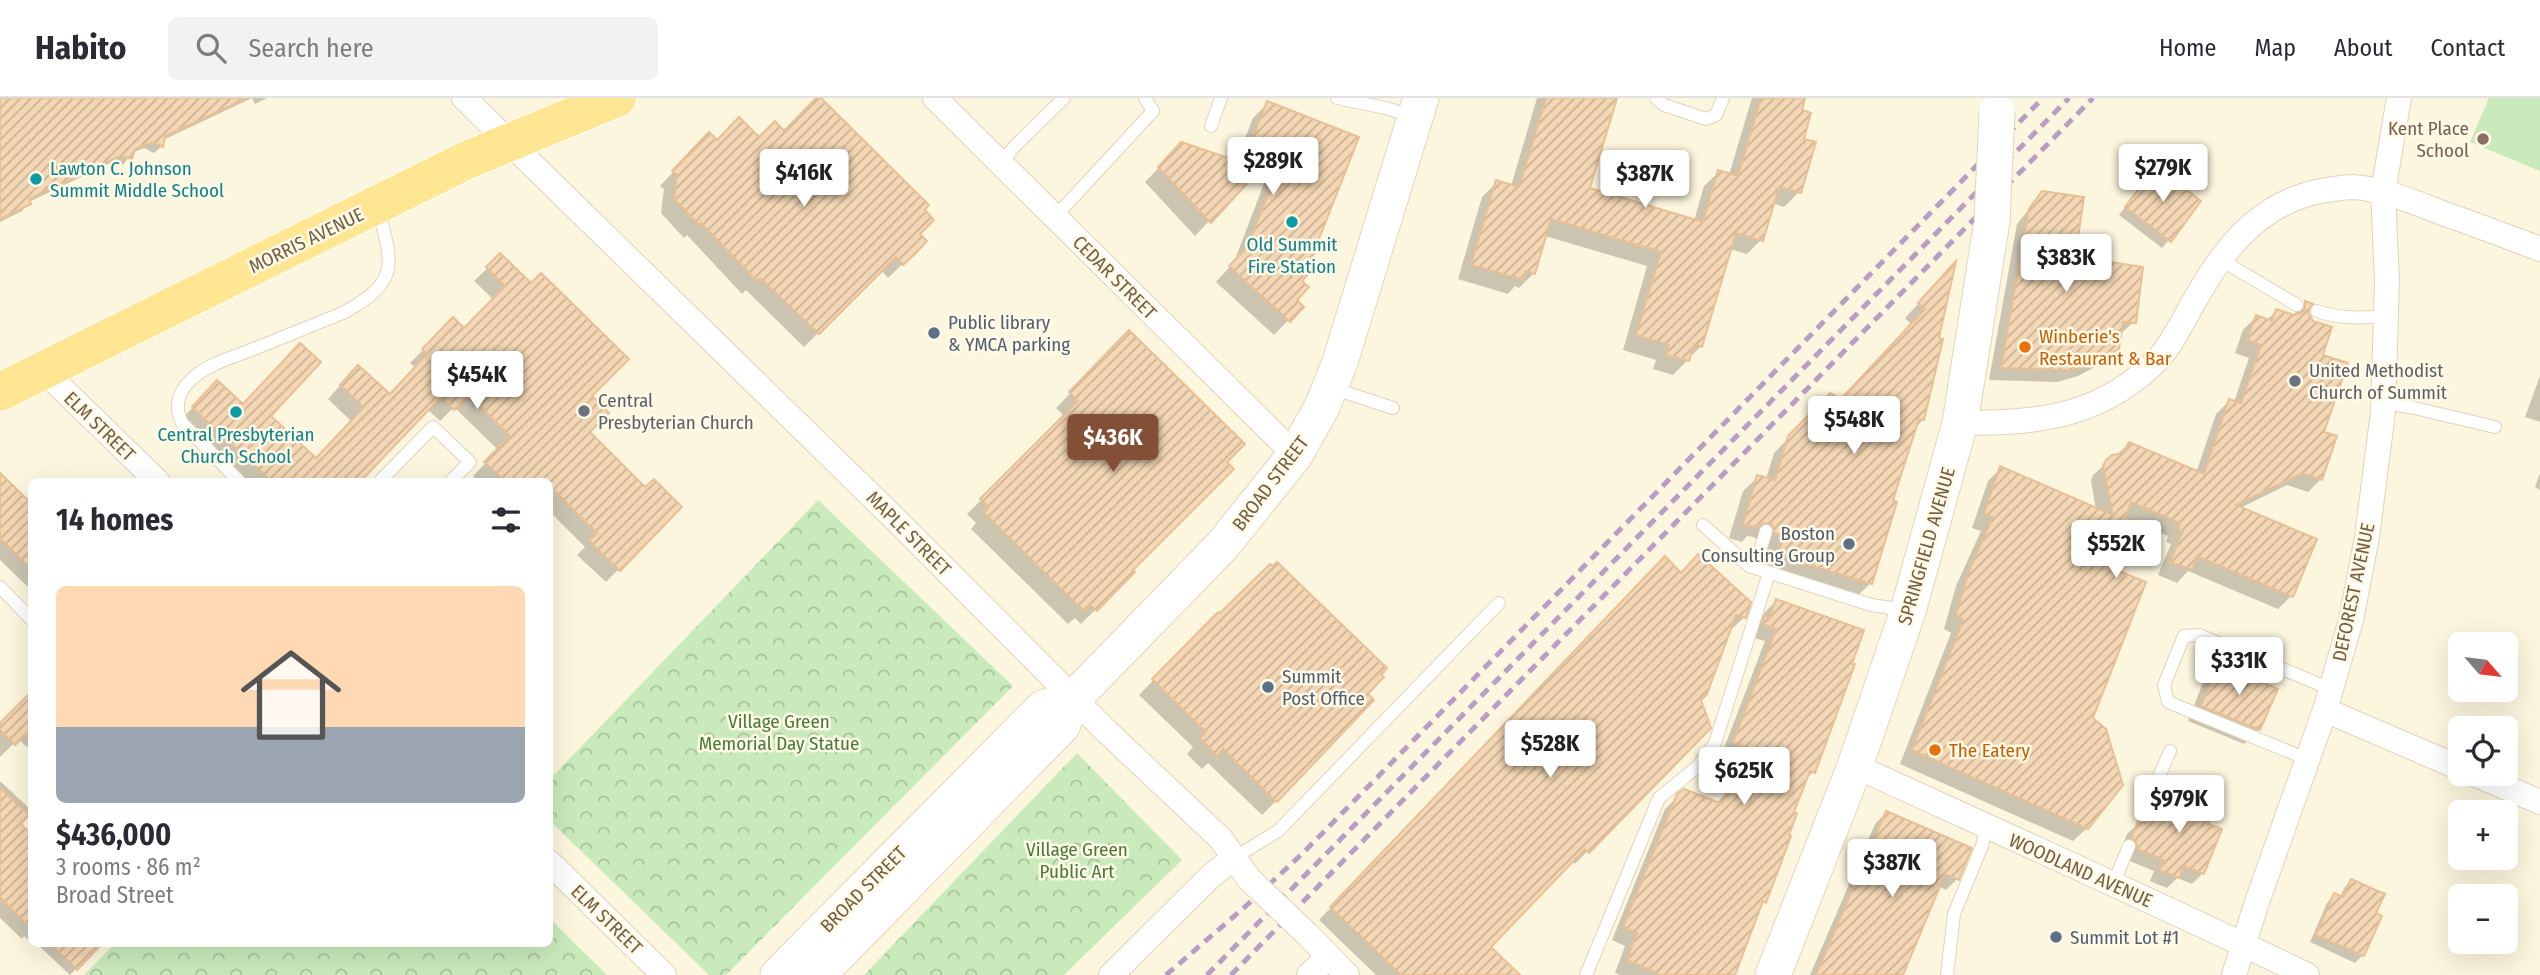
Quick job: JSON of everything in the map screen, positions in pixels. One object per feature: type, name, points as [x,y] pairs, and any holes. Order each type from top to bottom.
[{"type":"main road","name":"MORRIS AVENUE","points":[[0,391],[467,160],[617,98]]},
{"type":"main road","name":"SPRINGFIELD AVENUE","points":[[1773,975],[1855,766],[1908,611],[1960,423],[1992,221],[1997,105]]},
{"type":"main road","name":"BROAD STREET","points":[[818,975],[1062,726],[1074,698],[1222,546],[1295,455],[1331,388],[1418,108]]},
{"type":"main road","name":"BROAD STREET","points":[[778,975],[1043,708],[1074,698]]},
{"type":"street","name":"MAPLE STREET","points":[[464,98],[894,518],[1103,728],[1222,839],[1249,879],[1341,970]]},
{"type":"street","name":"DEFOREST AVENUE","points":[[2234,975],[2328,699],[2351,620],[2367,537],[2383,403],[2387,280],[2383,192],[2399,98]]},
{"type":"street","name":"CEDAR STREET","points":[[945,101],[1001,163],[1295,455]]},
{"type":"street","points":[[1960,423],[2014,423],[2077,412],[2127,385],[2151,367],[2171,343],[2199,292],[2221,260],[2252,225],[2269,211],[2293,198],[2349,187],[2383,192],[2540,249]]},
{"type":"street","name":"ELM STREET","points":[[43,370],[154,478]]},
{"type":"street","points":[[2328,699],[2448,762]]},
{"type":"street","name":"WOODLAND AVENUE","points":[[1855,766],[2245,944],[2307,975]]},
{"type":"street","points":[[2502,786],[2540,802]]},
{"type":"street","points":[[1111,975],[1211,876],[1234,858]]},
{"type":"street","name":"ELM STREET","points":[[553,866],[664,975]]},
{"type":"street","points":[[1309,975],[1341,970]]},
{"type":"lane","points":[[1001,163],[1064,98]]},
{"type":"lane","points":[[1055,217],[1153,111],[1145,98]]},
{"type":"lane","points":[[1211,126],[1221,98]]},
{"type":"lane","points":[[1338,98],[1386,108],[1418,108]]},
{"type":"lane","points":[[1656,98],[1664,105],[1706,119],[1716,115],[1723,98]]},
{"type":"lane","points":[[236,478],[182,423],[177,414],[177,401],[189,381],[212,366],[343,313],[362,303],[378,289],[388,272],[390,258],[377,205]]},
{"type":"lane","points":[[2221,260],[2297,305]]},
{"type":"lane","points":[[2317,311],[2328,315],[2363,318],[2386,316]]},
{"type":"lane","points":[[1331,388],[1393,408]]},
{"type":"lane","points":[[2383,403],[2494,427]]},
{"type":"lane","points":[[383,478],[433,427],[470,462],[455,478]]},
{"type":"lane","points":[[1703,525],[1749,566],[1871,605],[1908,611]]},
{"type":"lane","points":[[1755,567],[1766,531]]},
{"type":"lane","points":[[1586,975],[1659,798],[1698,766],[1715,744],[1769,573]]},
{"type":"lane","points":[[0,587],[28,616]]},
{"type":"lane","points":[[1234,858],[1278,831],[1499,603]]},
{"type":"lane","points":[[2307,759],[2168,702],[2164,685],[2184,636],[2199,635],[2328,699]]},
{"type":"lane","points":[[2143,814],[2170,751]]},
{"type":"lane","points":[[1947,975],[1954,914],[1982,846],[1986,827]]},
{"type":"lane","points":[[2113,884],[2129,846]]},
{"type":"green space","points":[[2489,98],[2540,98],[2540,171],[2470,142]]},
{"type":"green space","name":"Village Green Memorial Day Statue","points":[[818,500],[1013,686],[726,975],[709,975],[553,824],[553,776]]},
{"type":"green space","name":"Village Green Public Art","points":[[1077,753],[1182,860],[1064,975],[864,975]]},
{"type":"green space","points":[[553,922],[607,975],[84,975],[112,947],[553,947]]},
{"type":"building","name":"Lawton C. Johnson Summit Middle School","points":[[0,98],[247,98],[165,136],[163,147],[152,142],[135,149],[132,159],[120,156],[29,199],[31,204],[0,219]]},
{"type":"building","points":[[816,98],[821,98],[929,205],[925,210],[934,220],[920,234],[927,241],[916,253],[903,265],[896,257],[819,334],[760,278],[757,281],[674,199],[677,175],[672,171],[709,132],[717,140],[739,117],[759,137],[775,121],[784,131]]},
{"type":"building","points":[[1546,98],[1617,98],[1590,188],[1703,222],[1718,170],[1738,176],[1761,98],[1805,98],[1802,110],[1811,113],[1804,139],[1816,142],[1801,193],[1779,187],[1763,241],[1736,233],[1702,347],[1694,344],[1689,361],[1666,355],[1669,345],[1636,335],[1661,252],[1551,219],[1535,274],[1526,271],[1524,280],[1471,265],[1496,180],[1519,187]]},
{"type":"building","name":"Old Summit Fire Station","points":[[1267,101],[1359,137],[1317,244],[1320,248],[1307,261],[1315,266],[1302,281],[1309,287],[1297,300],[1304,307],[1290,322],[1229,266],[1248,246],[1290,137],[1211,223],[1158,167],[1181,142],[1243,163]]},
{"type":"building","points":[[2156,166],[2201,201],[2171,242],[2125,207]]},
{"type":"building","points":[[2042,191],[2084,197],[2072,278],[2086,258],[2143,267],[2136,323],[2123,322],[2119,349],[2093,364],[2071,370],[2001,368],[2029,209]]},
{"type":"building","name":"Central Presbyterian Church","points":[[500,253],[531,283],[541,273],[629,359],[592,396],[609,413],[590,432],[645,487],[654,479],[682,507],[620,571],[589,541],[597,533],[553,489],[553,478],[502,478],[484,462],[510,436],[469,395],[454,410],[441,397],[364,478],[268,478],[192,407],[217,380],[243,404],[300,343],[321,362],[271,416],[316,458],[364,407],[340,385],[358,365],[390,394],[427,354],[422,349],[453,317],[464,328],[505,286],[486,267]]},
{"type":"building","points":[[1956,261],[1939,338],[1943,339],[1924,420],[1919,419],[1893,500],[1897,502],[1872,584],[1799,562],[1800,557],[1779,551],[1784,536],[1774,533],[1772,525],[1763,523],[1758,528],[1743,524],[1757,475],[1775,480],[1788,436],[1830,393],[1841,399],[1925,309],[1918,303]]},
{"type":"building","points":[[2305,301],[2313,304],[2308,312],[2313,321],[2332,327],[2323,355],[2348,363],[2324,432],[2337,436],[2322,480],[2302,473],[2236,505],[2317,539],[2293,597],[2197,556],[2192,570],[2170,562],[2183,531],[2178,529],[2180,523],[2131,502],[2109,567],[2146,582],[2093,718],[2106,729],[2123,785],[2088,829],[1912,750],[1963,620],[1956,615],[1969,571],[1993,517],[1984,514],[2000,466],[2113,515],[2103,466],[2112,455],[2124,453],[2129,442],[2204,474],[2229,399],[2241,403],[2261,345],[2247,340],[2256,315],[2272,321],[2276,309],[2294,315],[2301,313],[2305,309]]},
{"type":"building","points":[[1129,330],[1245,444],[1227,462],[1234,469],[1133,570],[1135,572],[1097,611],[1090,605],[1084,611],[984,513],[989,507],[980,499],[1078,401],[1069,392]]},
{"type":"building","points":[[0,473],[28,500],[28,566],[0,538]]},
{"type":"building","points":[[1698,554],[1751,602],[1746,618],[1736,615],[1707,694],[1701,700],[1711,728],[1589,853],[1585,849],[1491,947],[1520,975],[1401,975],[1330,907],[1665,556],[1681,573]]},
{"type":"building","name":"Summit Post Office","points":[[1277,562],[1387,668],[1381,675],[1384,677],[1368,694],[1374,700],[1277,802],[1223,749],[1217,756],[1200,738],[1206,732],[1152,679],[1218,612],[1270,564],[1273,566]]},
{"type":"building","points":[[1776,599],[1864,630],[1852,664],[1855,664],[1815,773],[1810,771],[1794,812],[1797,813],[1789,835],[1791,836],[1735,975],[1661,975],[1627,960],[1637,933],[1623,927],[1677,794],[1684,789],[1722,804],[1730,786],[1740,789],[1756,752],[1733,743],[1776,629],[1762,624],[1765,615],[1769,619]]},
{"type":"building","points":[[2218,664],[2278,689],[2260,730],[2201,706]]},
{"type":"building","points":[[28,695],[28,732],[15,745],[0,730],[0,723]]},
{"type":"building","points":[[0,788],[28,814],[21,824],[28,831],[28,926],[0,897]]},
{"type":"building","points":[[2167,790],[2214,810],[2208,824],[2222,829],[2204,874],[2184,866],[2179,878],[2159,870],[2164,860],[2137,849],[2136,841],[2131,838],[2138,821],[2145,823],[2151,816],[2155,818]]},
{"type":"building","points":[[1886,811],[1972,848],[1959,880],[1945,874],[1903,975],[1816,975]]},
{"type":"building","points":[[2351,879],[2385,894],[2376,913],[2382,916],[2364,956],[2316,935],[2334,893],[2343,897]]},
{"type":"building","points":[[54,947],[99,947],[77,970]]},
{"type":"railway","points":[[1166,975],[1303,853],[2043,98]]},
{"type":"railway","points":[[1207,975],[2069,98]]},
{"type":"railway","points":[[1231,975],[2093,98]]},
{"type":"place","name":"Kent Place School","points":[[2483,139]]},
{"type":"place","name":"Lawton C. Johnson Summit Middle School","points":[[36,179]]},
{"type":"place","name":"Old Summit Fire Station","points":[[1292,222]]},
{"type":"place","name":"Public library & YMCA parking","points":[[934,333]]},
{"type":"place","name":"Winberie's Restaurant & Bar","points":[[2025,347]]},
{"type":"place","name":"United Methodist Church of Summit","points":[[2295,381]]},
{"type":"place","name":"Central Presbyterian Church","points":[[584,411]]},
{"type":"place","name":"Central Presbyterian Church School","points":[[236,412]]},
{"type":"place","name":"Boston Consulting Group","points":[[1849,544]]},
{"type":"place","name":"Summit Post Office","points":[[1268,687]]},
{"type":"place","name":"The Eatery","points":[[1935,750]]},
{"type":"place","name":"Summit Lot #1","points":[[2056,937]]}]
